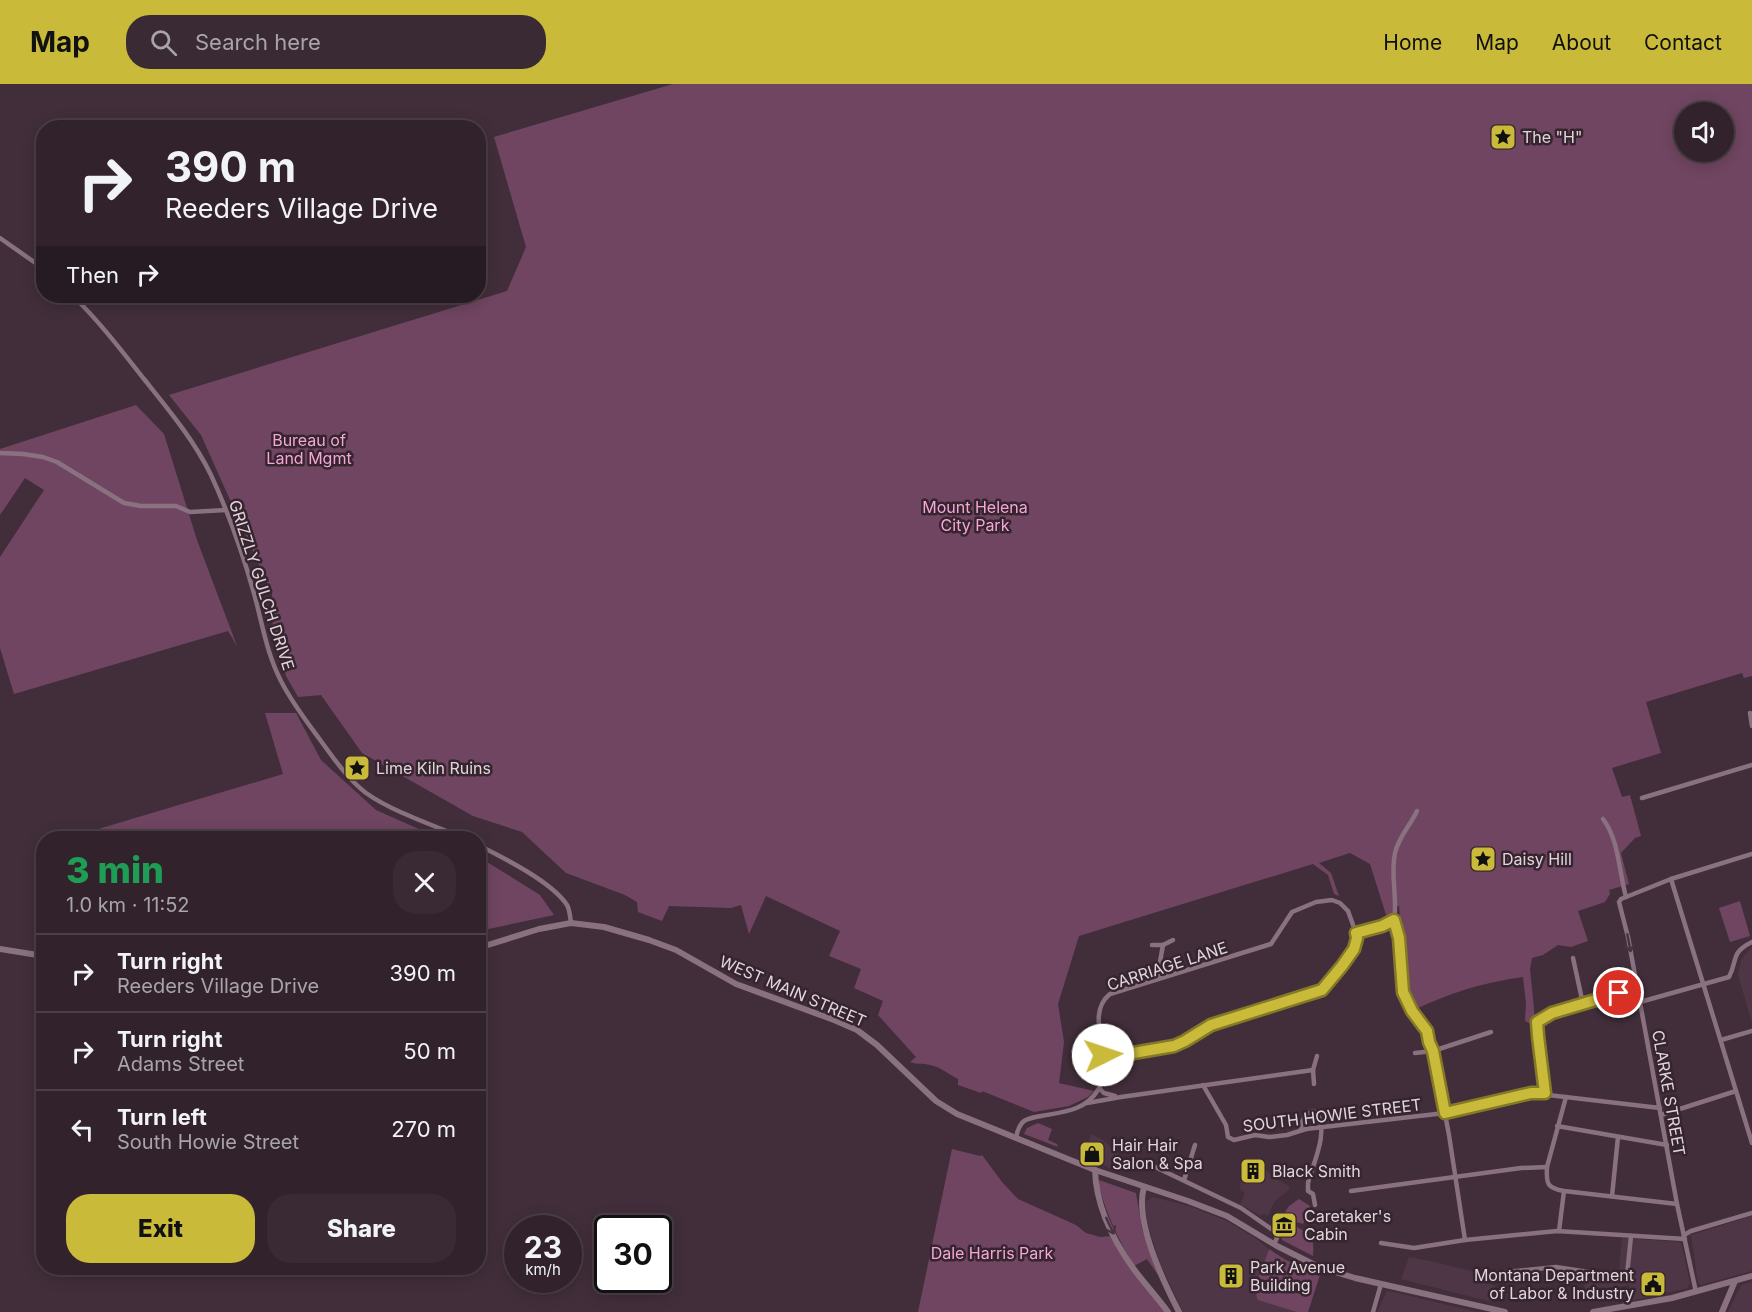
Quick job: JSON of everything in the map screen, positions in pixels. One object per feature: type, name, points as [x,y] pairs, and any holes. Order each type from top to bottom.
[{"type":"street","points":[[0,238],[36,263]]},
{"type":"street","name":"GRIZZLY GULCH DRIVE","points":[[79,303],[123,352],[187,436],[209,473],[248,571],[267,648],[278,676],[291,699],[329,752],[364,792],[391,807],[448,831]]},
{"type":"street","points":[[0,453],[34,455],[57,462],[124,503],[141,506],[177,506],[190,512],[225,510]]},
{"type":"street","points":[[1750,713],[1752,726]]},
{"type":"street","points":[[1642,798],[1752,765]]},
{"type":"street","points":[[1417,811],[1414,819],[1404,831],[1395,854],[1394,920],[1399,938],[1403,992],[1412,1011],[1427,1031],[1433,1051],[1456,1176],[1465,1240]]},
{"type":"street","name":"CLARKE STREET","points":[[1604,819],[1613,838],[1623,898],[1619,902],[1628,937],[1677,1204],[1696,1292]]},
{"type":"street","points":[[486,849],[513,862],[554,892],[568,907],[571,923]]},
{"type":"street","points":[[1623,898],[1671,879],[1752,854]]},
{"type":"street","points":[[1671,879],[1736,1091],[1749,1122],[1752,1143]]},
{"type":"street","name":"CARRIAGE LANE","points":[[1100,1089],[1104,1058],[1098,1011],[1102,1001],[1114,993],[1271,944],[1292,912],[1316,902],[1332,900],[1340,903],[1348,911],[1356,933]]},
{"type":"street","points":[[1104,1058],[1174,1046],[1211,1025],[1322,990],[1354,949],[1356,933],[1394,920]]},
{"type":"street","name":"WEST MAIN STREET","points":[[486,945],[532,931],[571,923],[612,929],[676,950],[736,984],[850,1026],[877,1045],[943,1106],[957,1114],[1095,1170],[1227,1216],[1319,1267],[1381,1284],[1505,1312]]},
{"type":"street","points":[[1152,945],[1163,945],[1173,940]]},
{"type":"street","points":[[1640,1002],[1729,977],[1734,957],[1752,942]]},
{"type":"street","points":[[1156,979],[1163,945]]},
{"type":"street","points":[[0,949],[36,955]]},
{"type":"street","points":[[1573,958],[1583,1004]]},
{"type":"street","points":[[1545,1093],[1537,1022],[1552,1013],[1637,988]]},
{"type":"street","points":[[1720,1040],[1752,1031]]},
{"type":"street","points":[[1415,1053],[1433,1051],[1491,1032]]},
{"type":"street","points":[[1314,1084],[1313,1070],[1317,1056]]},
{"type":"street","points":[[1016,1138],[1018,1130],[1025,1121],[1033,1117],[1067,1112],[1086,1103],[1313,1070]]},
{"type":"street","name":"SOUTH HOWIE STREET","points":[[1203,1085],[1226,1125],[1228,1137],[1234,1140],[1445,1113],[1531,1093],[1660,1108]]},
{"type":"street","points":[[1086,1103],[1100,1089],[1108,1095],[1121,1097]]},
{"type":"street","points":[[1661,1115],[1736,1091]]},
{"type":"street","points":[[1566,1097],[1547,1167],[1548,1185],[1564,1191],[1677,1204]]},
{"type":"street","points":[[1304,1130],[1303,1119],[1306,1115],[1313,1111],[1317,1113],[1321,1123],[1321,1132],[1308,1181],[1308,1191],[1313,1194],[1316,1205]]},
{"type":"street","points":[[1557,1126],[1667,1145]]},
{"type":"street","points":[[1612,1196],[1618,1137]]},
{"type":"street","points":[[1184,1180],[1195,1145]]},
{"type":"street","points":[[1153,1166],[1241,1208],[1275,1229],[1277,1238],[1274,1244]]},
{"type":"street","points":[[1351,1191],[1521,1168],[1547,1167]]},
{"type":"street","points":[[1095,1170],[1099,1200],[1116,1240],[1134,1269],[1168,1312]]},
{"type":"street","points":[[1144,1187],[1141,1197],[1142,1212],[1150,1243],[1179,1312]]},
{"type":"street","points":[[1559,1231],[1564,1191]]},
{"type":"street","points":[[1381,1243],[1414,1248],[1465,1240],[1559,1231],[1684,1237],[1691,1231],[1752,1213]]},
{"type":"street","points":[[1495,1273],[1556,1267],[1627,1275],[1631,1236]]},
{"type":"street","points":[[1593,1312],[1672,1298],[1752,1276]]},
{"type":"street","points":[[1722,1312],[1735,1281]]},
{"type":"street","points":[[1373,1312],[1381,1284]]},
{"type":"shaded area","points":[[1752,947],[1752,1023],[1738,975],[1741,960]]},
{"type":"shaded area","points":[[1091,1134],[1103,1140],[1119,1155],[1115,1170],[1083,1158]]},
{"type":"shaded area","points":[[1259,1164],[1290,1189],[1274,1202],[1268,1216],[1263,1214],[1261,1216],[1240,1204],[1245,1193],[1240,1189],[1242,1165]]},
{"type":"shaded area","points":[[1153,1197],[1189,1206],[1227,1221],[1269,1249],[1257,1283],[1298,1312],[1183,1312],[1160,1263],[1148,1226],[1144,1207],[1145,1202]]},
{"type":"shaded area","points":[[1752,1216],[1752,1271],[1701,1285],[1698,1283],[1691,1235]]},
{"type":"shaded area","points":[[1622,1238],[1681,1242],[1690,1283],[1688,1288],[1631,1301],[1629,1285],[1607,1290],[1607,1293],[1582,1297],[1587,1276],[1603,1276],[1604,1270],[1619,1271]]},
{"type":"shaded area","points":[[1409,1257],[1487,1275],[1486,1283],[1495,1286],[1492,1302],[1401,1279]]},
{"type":"shaded area","points":[[1752,1282],[1752,1312],[1728,1312],[1741,1285]]},
{"type":"shaded area","points":[[1387,1291],[1393,1292],[1477,1312],[1377,1312]]},
{"type":"green space","name":"Mount Helena City Park","points":[[673,84],[1752,84],[1752,676],[1744,678],[1742,673],[1646,702],[1661,753],[1612,768],[1622,797],[1630,795],[1641,836],[1635,838],[1621,853],[1629,884],[1609,890],[1610,894],[1605,902],[1578,911],[1588,941],[1571,947],[1558,945],[1543,955],[1532,958],[1530,969],[1535,1019],[1531,1024],[1525,1021],[1523,977],[1467,989],[1414,1010],[1406,995],[1399,906],[1395,907],[1393,913],[1387,918],[1370,864],[1350,853],[1319,863],[1331,873],[1339,896],[1334,894],[1328,875],[1313,864],[1079,936],[1058,1004],[1064,1042],[1059,1083],[1094,1091],[1088,1097],[1069,1106],[1034,1112],[982,1091],[981,1093],[958,1085],[958,1079],[938,1067],[910,1062],[916,1057],[878,1015],[883,1001],[854,988],[861,969],[829,956],[840,931],[766,896],[749,934],[741,905],[731,908],[669,906],[662,921],[638,912],[637,902],[625,895],[566,873],[522,832],[473,816],[362,753],[321,695],[298,697],[286,676],[280,653],[273,641],[272,594],[201,435],[169,395],[468,303],[486,303],[486,297],[507,291],[526,247],[494,137]]},
{"type":"green space","points":[[136,405],[164,434],[197,540],[237,646],[228,631],[14,694],[0,648],[0,557],[44,490],[25,478],[0,515],[0,449]]},
{"type":"green space","points":[[265,713],[296,713],[321,760],[376,810],[423,831],[92,831],[283,774]]},
{"type":"green space","points":[[486,861],[540,895],[554,915],[486,930]]},
{"type":"green space","points":[[1740,901],[1750,936],[1730,942],[1719,908]]},
{"type":"green space","points":[[1038,1123],[1052,1129],[1048,1140],[1057,1144],[1058,1147],[1024,1134],[1027,1128]]},
{"type":"green space","name":"Dale Harris Park","points":[[952,1149],[982,1155],[1018,1199],[1076,1225],[1086,1233],[1100,1237],[1111,1236],[1165,1312],[918,1312]]},
{"type":"green space","points":[[1099,1180],[1136,1193],[1142,1229],[1160,1278],[1147,1259],[1134,1266],[1109,1215]]},
{"type":"green space","points":[[1299,1199],[1310,1206],[1303,1224],[1283,1215],[1289,1206]]},
{"type":"green space","points":[[1297,1227],[1311,1238],[1313,1256],[1282,1240],[1280,1231],[1290,1238]]},
{"type":"green space","points":[[1269,1249],[1286,1260],[1320,1275],[1308,1312],[1297,1312],[1258,1300],[1257,1282]]},
{"type":"place","name":"The \"H\"","points":[[1503,137]]},
{"type":"place","name":"Lime Kiln Ruins","points":[[357,768]]},
{"type":"place","name":"Daisy Hill","points":[[1483,859]]},
{"type":"place","name":"Hair Hair Salon & Spa","points":[[1092,1154]]},
{"type":"place","name":"Black Smith","points":[[1253,1171]]},
{"type":"place","name":"Caretaker's Cabin","points":[[1284,1225]]},
{"type":"place","name":"Park Avenue Building","points":[[1231,1276]]},
{"type":"place","name":"Montana Department of Labor & Industry","points":[[1653,1284]]},
{"type":"route","points":[[1103,1055],[1104,1058],[1174,1046],[1211,1025],[1322,990],[1354,949],[1356,933],[1394,920],[1399,938],[1403,992],[1412,1011],[1427,1031],[1445,1113],[1531,1093],[1545,1093],[1537,1022],[1552,1013],[1619,993]]},
{"type":"park label","name":"Bureau of Land Mgmt","points":[[309,449]]}]
